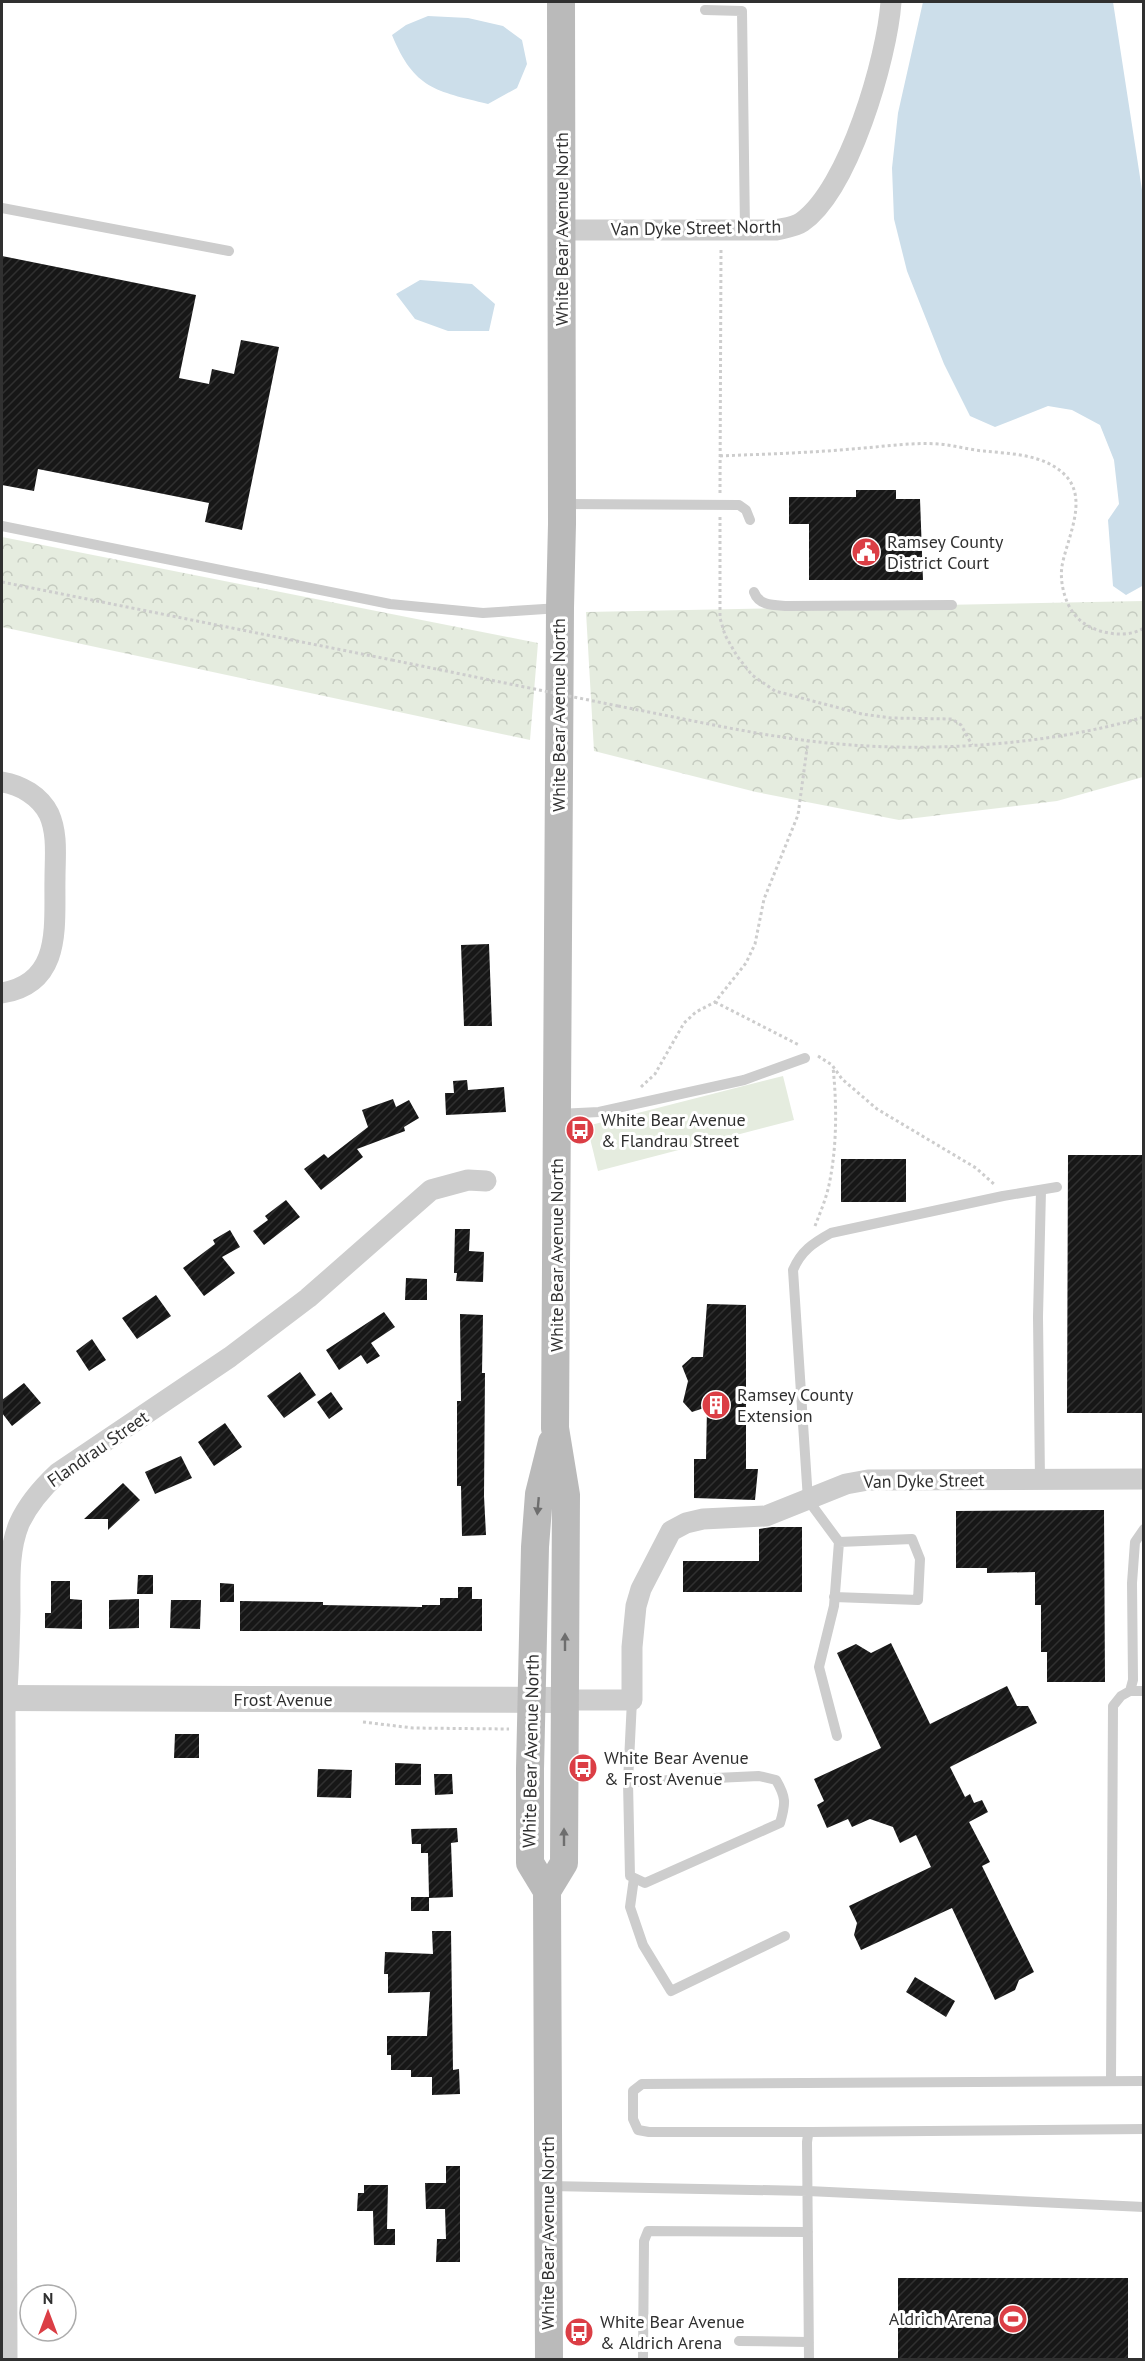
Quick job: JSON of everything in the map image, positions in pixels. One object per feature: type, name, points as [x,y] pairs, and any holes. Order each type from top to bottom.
[{"type":"main road","name":"White Bear Avenue North","points":[[547,1891],[564,1863],[566,1494],[555,1428],[562,504],[561,2]]},
{"type":"main road","name":"White Bear Avenue North","points":[[549,2360],[547,1891],[530,1863],[531,1700],[539,1494],[555,1428]]},
{"type":"street","name":"Van Dyke Street North","points":[[563,230],[776,230],[801,223],[829,195],[860,130],[889,26],[891,2]]},
{"type":"street","points":[[2,782],[27,790],[39,801],[49,814],[55,841],[52,951],[45,966],[34,980],[20,989],[2,993]]},
{"type":"street","name":"Flandrau Street","points":[[7,2360],[4,1698],[12,1548],[19,1526],[28,1506],[42,1488],[64,1469],[230,1357],[308,1298],[431,1190],[468,1180],[486,1181]]},
{"type":"street","name":"Van Dyke Street","points":[[632,1700],[633,1637],[636,1606],[641,1589],[671,1531],[686,1523],[703,1519],[766,1516],[846,1484],[868,1480],[1143,1479]]},
{"type":"street","name":"Frost Avenue","points":[[4,1698],[565,1700]]},
{"type":"street","points":[[565,1700],[632,1700]]},
{"type":"lane","points":[[705,10],[742,11],[745,230]]},
{"type":"lane","points":[[2,208],[230,251]]},
{"type":"lane","points":[[562,504],[720,505],[743,507],[750,520]]},
{"type":"lane","points":[[2,525],[390,604],[483,613],[560,608]]},
{"type":"lane","points":[[754,592],[755,597],[764,603],[787,606],[952,605]]},
{"type":"lane","points":[[557,1114],[599,1112],[744,1080],[810,1054]]},
{"type":"lane","points":[[837,1736],[819,1666],[834,1597],[838,1542],[808,1500],[793,1270],[798,1257],[808,1246],[831,1233],[1003,1196],[1057,1187]]},
{"type":"lane","points":[[1040,1480],[1038,1317],[1041,1190]]},
{"type":"lane","points":[[1131,1691],[1133,1680],[1132,1583],[1135,1542],[1143,1529]]},
{"type":"lane","points":[[834,1597],[918,1600],[920,1559],[912,1539],[838,1542]]},
{"type":"lane","points":[[1111,2081],[1113,1706],[1121,1696],[1131,1691],[1143,1691]]},
{"type":"lane","points":[[628,1782],[759,1776],[776,1780],[785,1796],[780,1823],[645,1883],[630,1876],[628,1782],[632,1700]]},
{"type":"lane","points":[[634,1878],[630,1907],[643,1945],[671,1991],[785,1936]]},
{"type":"lane","points":[[1143,2081],[642,2084],[633,2091],[633,2119],[638,2130],[649,2132],[1143,2129]]},
{"type":"lane","points":[[809,2360],[807,2142],[811,2132]]},
{"type":"lane","points":[[548,2186],[808,2190],[1143,2207]]},
{"type":"lane","points":[[643,2360],[644,2241],[648,2231],[808,2232]]},
{"type":"lane","points":[[739,2341],[809,2342]]},
{"type":"path","points":[[720,230],[720,618],[725,635],[737,656],[752,675],[775,691],[862,714],[891,718],[952,719],[961,725],[972,745]]},
{"type":"path","points":[[720,456],[940,444],[1016,453],[1035,458],[1054,466],[1066,476],[1075,493],[1074,523],[1062,567],[1062,583],[1075,617],[1087,627],[1102,632],[1119,634],[1137,632],[1143,628]]},
{"type":"path","points":[[2,582],[618,706],[808,741],[879,747],[972,745],[1053,737],[1117,725],[1143,717]]},
{"type":"path","points":[[638,1089],[655,1074],[684,1023],[696,1012],[715,1002],[746,963],[754,944],[764,899],[798,815],[808,741]]},
{"type":"path","points":[[715,1002],[832,1065],[842,1079],[877,1109],[976,1168],[994,1183],[1003,1196]]},
{"type":"path","points":[[808,1246],[829,1186],[836,1135],[832,1065]]},
{"type":"green space","points":[[2,537],[538,643],[530,740],[2,627]]},
{"type":"green space","points":[[1143,601],[1143,777],[1057,801],[899,820],[756,792],[594,751],[586,612]]},
{"type":"green space","points":[[783,1076],[794,1120],[598,1171],[587,1126]]},
{"type":"water","points":[[923,2],[1113,2],[1144,203],[1144,585],[1126,595],[1113,586],[1108,520],[1119,504],[1114,460],[1100,425],[1072,410],[1048,406],[995,427],[970,416],[944,364],[907,271],[894,219],[892,168],[898,113]]},
{"type":"water","points":[[428,16],[468,18],[503,26],[522,40],[527,64],[517,88],[488,104],[441,91],[418,77],[400,53],[392,35],[406,25]]},
{"type":"water","points":[[420,280],[472,284],[495,304],[489,331],[448,331],[415,319],[396,294]]},
{"type":"building","points":[[2,256],[196,295],[179,378],[209,384],[212,369],[234,374],[241,340],[279,347],[242,530],[205,522],[209,503],[38,469],[34,491],[2,485]]},
{"type":"building","name":"Ramsey County District Court","points":[[856,490],[896,490],[896,499],[920,499],[923,580],[809,580],[809,524],[789,524],[789,497],[856,497]]},
{"type":"building","points":[[489,944],[492,1026],[464,1026],[461,945]]},
{"type":"building","points":[[467,1080],[468,1090],[504,1087],[506,1112],[446,1115],[445,1093],[454,1093],[453,1081]]},
{"type":"building","points":[[393,1099],[396,1107],[409,1100],[419,1118],[404,1127],[405,1131],[357,1149],[363,1157],[321,1190],[304,1169],[324,1154],[328,1158],[368,1127],[362,1110]]},
{"type":"building","points":[[1068,1155],[1143,1155],[1143,1413],[1067,1413]]},
{"type":"building","points":[[841,1159],[906,1159],[906,1202],[841,1202]]},
{"type":"building","points":[[286,1200],[300,1217],[264,1245],[253,1231],[268,1220],[265,1216]]},
{"type":"building","points":[[455,1229],[470,1229],[469,1251],[484,1252],[483,1282],[456,1281],[457,1273],[454,1273]]},
{"type":"building","points":[[230,1230],[240,1247],[222,1257],[235,1273],[204,1296],[183,1268],[215,1244],[213,1240]]},
{"type":"building","points":[[406,1278],[427,1279],[427,1300],[405,1300]]},
{"type":"building","points":[[156,1295],[171,1316],[137,1339],[122,1318]]},
{"type":"building","name":"Ramsey County Extension","points":[[707,1304],[746,1305],[746,1469],[758,1469],[755,1500],[694,1498],[694,1459],[706,1459],[707,1407],[692,1412],[683,1402],[688,1381],[682,1366],[692,1357],[703,1357]]},
{"type":"building","points":[[384,1312],[395,1327],[371,1343],[380,1356],[367,1364],[361,1355],[339,1370],[326,1350]]},
{"type":"building","points":[[460,1314],[483,1315],[486,1535],[462,1536],[461,1486],[457,1486],[457,1401],[461,1401]]},
{"type":"building","points":[[92,1339],[106,1360],[89,1371],[76,1351]]},
{"type":"building","points":[[300,1372],[316,1395],[284,1418],[267,1396]]},
{"type":"building","points":[[24,1383],[41,1403],[12,1426],[2,1413],[2,1400]]},
{"type":"building","points":[[331,1392],[343,1409],[329,1419],[317,1402]]},
{"type":"building","points":[[225,1423],[242,1447],[214,1466],[198,1442]]},
{"type":"building","points":[[181,1456],[192,1478],[155,1494],[145,1472]]},
{"type":"building","points":[[123,1483],[140,1500],[108,1530],[108,1519],[84,1519]]},
{"type":"building","points":[[1104,1510],[1105,1682],[1047,1682],[1047,1652],[1041,1652],[1041,1605],[1035,1605],[1035,1572],[987,1573],[987,1568],[956,1568],[956,1511]]},
{"type":"building","points":[[802,1527],[802,1592],[683,1592],[683,1561],[759,1561],[759,1529]]},
{"type":"building","points":[[138,1575],[153,1575],[153,1594],[137,1594]]},
{"type":"building","points":[[51,1581],[70,1581],[70,1599],[82,1600],[82,1629],[45,1628],[45,1613],[51,1613]]},
{"type":"building","points":[[220,1583],[234,1584],[234,1602],[220,1602]]},
{"type":"building","points":[[458,1587],[472,1587],[472,1599],[482,1599],[482,1631],[240,1631],[240,1601],[422,1607],[422,1605],[440,1605],[440,1598],[458,1598]]},
{"type":"building","points":[[139,1599],[139,1628],[109,1629],[109,1600]]},
{"type":"building","points":[[171,1600],[201,1600],[200,1629],[170,1628]]},
{"type":"building","points":[[891,1643],[930,1724],[1007,1686],[1017,1706],[1028,1706],[1037,1723],[950,1767],[965,1797],[970,1794],[974,1803],[982,1800],[988,1812],[969,1822],[990,1862],[982,1866],[1034,1972],[1019,1980],[1015,1990],[995,2000],[952,1908],[861,1950],[854,1935],[857,1923],[849,1906],[931,1867],[916,1835],[900,1843],[893,1827],[870,1819],[852,1827],[848,1819],[827,1828],[817,1805],[824,1801],[814,1779],[881,1748],[837,1653],[856,1644],[871,1653]]},
{"type":"building","points":[[175,1734],[199,1734],[199,1758],[174,1758]]},
{"type":"building","points":[[395,1763],[421,1764],[421,1785],[395,1785]]},
{"type":"building","points":[[318,1769],[352,1770],[351,1798],[317,1797]]},
{"type":"building","points":[[434,1774],[452,1774],[453,1794],[435,1795]]},
{"type":"building","points":[[457,1828],[458,1842],[451,1843],[453,1897],[429,1898],[429,1911],[411,1911],[411,1897],[429,1897],[428,1853],[421,1853],[421,1844],[412,1844],[411,1829]]},
{"type":"building","points":[[432,1931],[451,1931],[453,2070],[459,2069],[460,2094],[432,2095],[432,2077],[411,2077],[411,2070],[391,2070],[391,2055],[387,2055],[387,2036],[427,2036],[430,1992],[388,1993],[388,1974],[384,1974],[385,1952],[433,1954]]},
{"type":"building","points":[[915,1977],[955,2001],[946,2017],[906,1992]]},
{"type":"building","points":[[446,2166],[460,2166],[460,2262],[436,2262],[437,2239],[446,2239],[445,2209],[426,2209],[425,2183],[446,2183]]},
{"type":"building","points":[[364,2185],[388,2185],[387,2229],[395,2229],[395,2245],[374,2245],[373,2211],[357,2211],[358,2193],[364,2193]]},
{"type":"building","name":"Aldrich Arena","points":[[898,2278],[1128,2278],[1128,2360],[898,2360]]},
{"type":"place","name":"Ramsey County District Court","points":[[866,552]]},
{"type":"place","name":"White Bear Avenue & Flandrau Street","points":[[580,1130]]},
{"type":"place","name":"Ramsey County Extension","points":[[716,1405]]},
{"type":"place","name":"White Bear Avenue & Frost Avenue","points":[[583,1768]]},
{"type":"place","name":"Aldrich Arena","points":[[1013,2319]]},
{"type":"place","name":"White Bear Avenue & Aldrich Arena","points":[[579,2332]]}]
